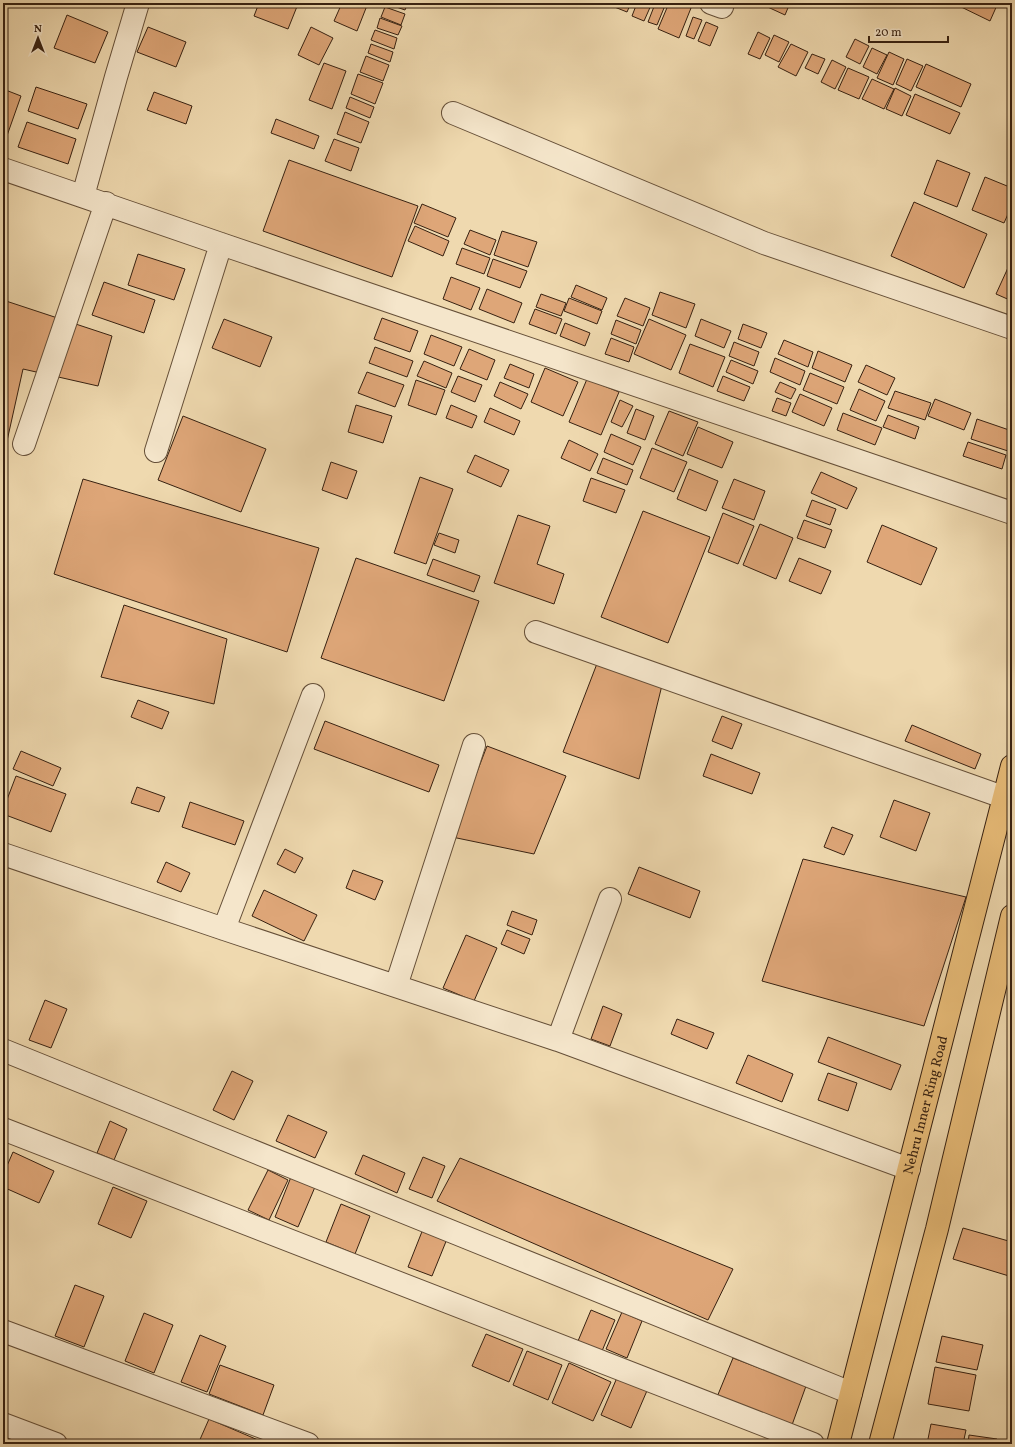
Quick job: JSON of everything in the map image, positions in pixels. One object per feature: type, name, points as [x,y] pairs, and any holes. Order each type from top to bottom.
[{"type":"main road","name":"Nehru Inner Ring Road","points":[[838,1444],[1012,766]]},
{"type":"main road","points":[[880,1444],[937,1229],[1012,916]]},
{"type":"street","points":[[83,196],[138,3]]},
{"type":"street","points":[[711,3],[722,7],[723,3]]},
{"type":"street","points":[[453,113],[764,243],[1012,328]]},
{"type":"street","points":[[3,168],[221,244],[1012,513]]},
{"type":"street","points":[[24,444],[106,203]]},
{"type":"street","points":[[156,451],[221,244]]},
{"type":"street","points":[[536,632],[1003,797]]},
{"type":"street","points":[[224,929],[313,695]]},
{"type":"street","points":[[396,986],[474,745]]},
{"type":"street","points":[[3,854],[558,1040],[909,1169]]},
{"type":"street","points":[[558,1040],[610,899]]},
{"type":"street","points":[[3,1050],[851,1393]]},
{"type":"street","points":[[3,1129],[813,1444]]},
{"type":"street","points":[[3,1331],[308,1444]]},
{"type":"street","points":[[3,1424],[56,1444]]},
{"type":"building","points":[[259,3],[298,4],[288,29],[254,16]]},
{"type":"building","points":[[342,3],[368,3],[357,31],[334,21]]},
{"type":"building","points":[[385,3],[408,3],[405,10]]},
{"type":"building","points":[[613,3],[631,3],[627,12],[612,6]]},
{"type":"building","points":[[637,3],[652,3],[644,21],[632,16]]},
{"type":"building","points":[[669,3],[693,3],[679,38],[658,29]]},
{"type":"building","points":[[759,3],[790,3],[785,15]]},
{"type":"building","points":[[953,3],[998,3],[990,21]]},
{"type":"building","points":[[655,4],[664,8],[657,25],[648,22]]},
{"type":"building","points":[[385,7],[405,14],[401,25],[381,17]]},
{"type":"building","points":[[67,15],[108,32],[95,63],[54,48]]},
{"type":"building","points":[[693,17],[702,20],[694,39],[686,36]]},
{"type":"building","points":[[380,18],[402,26],[398,35],[377,28]]},
{"type":"building","points":[[706,22],[718,27],[710,46],[698,41]]},
{"type":"building","points":[[148,27],[186,42],[176,67],[137,52]]},
{"type":"building","points":[[311,27],[333,38],[319,65],[298,55]]},
{"type":"building","points":[[375,30],[397,38],[394,49],[371,40]]},
{"type":"building","points":[[758,32],[770,38],[760,59],[748,54]]},
{"type":"building","points":[[774,35],[789,42],[779,62],[765,55]]},
{"type":"building","points":[[855,39],[869,46],[860,64],[846,57]]},
{"type":"building","points":[[371,44],[393,52],[390,62],[368,53]]},
{"type":"building","points":[[791,44],[808,52],[796,76],[778,67]]},
{"type":"building","points":[[872,48],[887,55],[877,74],[863,67]]},
{"type":"building","points":[[889,52],[904,59],[893,85],[877,78]]},
{"type":"building","points":[[812,54],[825,59],[818,74],[805,68]]},
{"type":"building","points":[[366,56],[389,65],[383,81],[360,72]]},
{"type":"building","points":[[907,59],[923,66],[911,91],[896,84]]},
{"type":"building","points":[[832,60],[846,67],[835,89],[821,82]]},
{"type":"building","points":[[324,63],[346,71],[332,109],[309,100]]},
{"type":"building","points":[[926,64],[971,84],[961,107],[916,87]]},
{"type":"building","points":[[848,68],[869,77],[859,99],[838,90]]},
{"type":"building","points":[[358,74],[383,83],[375,104],[351,94]]},
{"type":"building","points":[[872,79],[894,89],[884,109],[862,99]]},
{"type":"building","points":[[36,87],[87,104],[78,129],[28,111]]},
{"type":"building","points":[[895,88],[911,96],[902,116],[886,109]]},
{"type":"building","points":[[3,89],[21,96],[3,147]]},
{"type":"building","points":[[154,92],[192,106],[186,124],[147,110]]},
{"type":"building","points":[[915,94],[960,113],[950,134],[906,115]]},
{"type":"building","points":[[350,97],[374,107],[370,118],[346,108]]},
{"type":"building","points":[[345,112],[369,122],[361,143],[337,134]]},
{"type":"building","points":[[276,119],[319,136],[314,149],[271,133]]},
{"type":"building","points":[[27,122],[76,139],[68,164],[18,147]]},
{"type":"building","points":[[334,139],[359,148],[351,171],[325,161]]},
{"type":"building","points":[[289,160],[418,206],[392,277],[263,231]]},
{"type":"building","points":[[937,160],[970,173],[957,207],[924,194]]},
{"type":"building","points":[[985,177],[1012,188],[1012,205],[1004,223],[972,210]]},
{"type":"building","points":[[914,202],[987,234],[964,288],[891,256]]},
{"type":"building","points":[[422,204],[456,218],[448,237],[414,223]]},
{"type":"building","points":[[415,226],[449,241],[443,256],[408,241]]},
{"type":"building","points":[[470,230],[496,240],[490,255],[464,244]]},
{"type":"building","points":[[502,231],[537,242],[528,267],[494,255]]},
{"type":"building","points":[[462,248],[490,258],[484,274],[456,264]]},
{"type":"building","points":[[138,254],[185,269],[174,300],[128,285]]},
{"type":"building","points":[[493,259],[527,271],[520,288],[487,276]]},
{"type":"building","points":[[1012,259],[1012,301],[996,294]]},
{"type":"building","points":[[451,277],[480,288],[471,310],[443,299]]},
{"type":"building","points":[[104,282],[155,300],[144,333],[92,315]]},
{"type":"building","points":[[576,285],[607,298],[602,310],[571,297]]},
{"type":"building","points":[[487,289],[522,303],[514,323],[479,309]]},
{"type":"building","points":[[660,292],[695,304],[686,328],[652,315]]},
{"type":"building","points":[[541,294],[566,303],[561,316],[536,307]]},
{"type":"building","points":[[569,298],[602,311],[597,324],[564,311]]},
{"type":"building","points":[[625,298],[650,308],[643,326],[617,316]]},
{"type":"building","points":[[3,300],[112,336],[98,386],[23,369],[7,441],[3,440]]},
{"type":"building","points":[[535,309],[562,319],[556,334],[529,324]]},
{"type":"building","points":[[382,318],[418,331],[410,352],[374,339]]},
{"type":"building","points":[[224,319],[272,337],[260,367],[212,348]]},
{"type":"building","points":[[649,319],[686,335],[671,370],[634,354]]},
{"type":"building","points":[[701,319],[731,331],[724,348],[695,336]]},
{"type":"building","points":[[616,320],[641,330],[636,344],[611,334]]},
{"type":"building","points":[[565,323],[590,333],[585,346],[560,336]]},
{"type":"building","points":[[743,324],[767,333],[761,348],[738,339]]},
{"type":"building","points":[[431,335],[462,347],[454,366],[424,354]]},
{"type":"building","points":[[611,338],[634,347],[629,362],[605,354]]},
{"type":"building","points":[[784,340],[813,352],[808,367],[778,354]]},
{"type":"building","points":[[734,342],[759,352],[754,366],[729,356]]},
{"type":"building","points":[[690,344],[725,357],[713,387],[679,373]]},
{"type":"building","points":[[375,347],[413,361],[407,377],[369,363]]},
{"type":"building","points":[[469,349],[495,360],[487,380],[460,369]]},
{"type":"building","points":[[818,351],[852,365],[845,382],[812,368]]},
{"type":"building","points":[[775,358],[805,371],[800,385],[770,372]]},
{"type":"building","points":[[731,360],[758,371],[753,384],[726,372]]},
{"type":"building","points":[[424,361],[452,373],[446,388],[417,376]]},
{"type":"building","points":[[510,364],[534,374],[529,388],[504,378]]},
{"type":"building","points":[[866,365],[895,378],[887,395],[858,382]]},
{"type":"building","points":[[545,368],[578,382],[563,416],[531,402]]},
{"type":"building","points":[[367,372],[404,385],[395,407],[358,393]]},
{"type":"building","points":[[810,373],[844,387],[837,404],[803,390]]},
{"type":"building","points":[[458,376],[482,385],[475,402],[451,392]]},
{"type":"building","points":[[723,376],[750,387],[744,401],[717,391]]},
{"type":"building","points":[[587,379],[619,392],[601,435],[569,422]]},
{"type":"building","points":[[416,380],[445,390],[436,415],[408,405]]},
{"type":"building","points":[[500,382],[528,394],[521,409],[494,396]]},
{"type":"building","points":[[780,382],[796,389],[791,399],[775,392]]},
{"type":"building","points":[[859,389],[885,401],[876,421],[850,410]]},
{"type":"building","points":[[895,391],[931,403],[925,420],[888,408]]},
{"type":"building","points":[[800,394],[832,408],[824,426],[792,412]]},
{"type":"building","points":[[777,398],[791,403],[786,416],[772,411]]},
{"type":"building","points":[[935,399],[971,413],[964,430],[928,416]]},
{"type":"building","points":[[620,400],[633,406],[622,427],[611,422]]},
{"type":"building","points":[[356,405],[392,416],[383,443],[348,432]]},
{"type":"building","points":[[451,405],[477,416],[472,428],[446,418]]},
{"type":"building","points":[[490,408],[520,421],[514,435],[484,422]]},
{"type":"building","points":[[636,409],[654,416],[645,440],[627,433]]},
{"type":"building","points":[[669,411],[698,422],[683,456],[655,444]]},
{"type":"building","points":[[843,413],[882,428],[875,445],[837,430]]},
{"type":"building","points":[[888,415],[919,427],[915,439],[883,427]]},
{"type":"building","points":[[183,416],[266,449],[241,512],[158,480]]},
{"type":"building","points":[[977,419],[1012,431],[1012,439],[1008,451],[971,439]]},
{"type":"building","points":[[698,427],[733,442],[722,468],[687,454]]},
{"type":"building","points":[[611,434],[641,447],[633,465],[604,452]]},
{"type":"building","points":[[569,440],[598,454],[590,471],[561,458]]},
{"type":"building","points":[[968,442],[1006,455],[1002,469],[963,456]]},
{"type":"building","points":[[652,448],[687,462],[674,492],[640,478]]},
{"type":"building","points":[[475,455],[509,470],[501,487],[467,472]]},
{"type":"building","points":[[603,458],[633,470],[627,485],[597,473]]},
{"type":"building","points":[[331,462],[357,471],[347,499],[322,490]]},
{"type":"building","points":[[689,469],[718,481],[706,511],[677,499]]},
{"type":"building","points":[[821,472],[857,488],[847,509],[811,493]]},
{"type":"building","points":[[420,477],[453,489],[426,564],[394,553]]},
{"type":"building","points":[[591,478],[625,490],[616,513],[583,501]]},
{"type":"building","points":[[83,479],[319,548],[287,652],[54,574]]},
{"type":"building","points":[[734,479],[765,491],[754,520],[722,508]]},
{"type":"building","points":[[812,500],[836,509],[830,525],[806,516]]},
{"type":"building","points":[[643,511],[710,537],[668,643],[601,617]]},
{"type":"building","points":[[723,513],[754,526],[738,564],[708,552]]},
{"type":"building","points":[[518,515],[550,526],[537,564],[564,574],[554,604],[494,583]]},
{"type":"building","points":[[804,520],[832,530],[825,548],[797,538]]},
{"type":"building","points":[[760,524],[793,538],[776,579],[743,565]]},
{"type":"building","points":[[882,525],[937,548],[921,585],[867,562]]},
{"type":"building","points":[[439,533],[459,540],[455,553],[434,545]]},
{"type":"building","points":[[356,558],[479,601],[444,701],[321,658]]},
{"type":"building","points":[[799,558],[831,571],[821,594],[789,581]]},
{"type":"building","points":[[433,559],[480,576],[474,592],[427,575]]},
{"type":"building","points":[[124,605],[227,639],[214,704],[101,677]]},
{"type":"building","points":[[598,661],[664,677],[639,779],[563,752]]},
{"type":"building","points":[[138,700],[169,712],[162,729],[131,717]]},
{"type":"building","points":[[722,716],[742,724],[732,749],[712,741]]},
{"type":"building","points":[[325,721],[439,765],[429,792],[314,749]]},
{"type":"building","points":[[912,725],[981,754],[975,769],[905,741]]},
{"type":"building","points":[[487,746],[566,776],[534,854],[452,837]]},
{"type":"building","points":[[21,751],[61,768],[53,786],[13,769]]},
{"type":"building","points":[[711,754],[760,773],[752,794],[703,776]]},
{"type":"building","points":[[16,776],[66,794],[51,832],[3,814],[3,810]]},
{"type":"building","points":[[137,787],[165,797],[159,812],[131,803]]},
{"type":"building","points":[[894,800],[930,813],[916,851],[880,837]]},
{"type":"building","points":[[190,802],[244,821],[235,845],[182,827]]},
{"type":"building","points":[[832,827],[853,835],[844,855],[824,847]]},
{"type":"building","points":[[285,849],[303,858],[295,873],[277,864]]},
{"type":"building","points":[[803,859],[966,897],[924,1026],[762,981]]},
{"type":"building","points":[[166,862],[190,873],[181,892],[157,882]]},
{"type":"building","points":[[639,867],[700,891],[690,918],[628,894]]},
{"type":"building","points":[[353,870],[383,881],[375,900],[346,888]]},
{"type":"building","points":[[264,890],[317,915],[304,941],[252,916]]},
{"type":"building","points":[[512,911],[537,920],[532,935],[507,925]]},
{"type":"building","points":[[507,930],[530,939],[524,954],[501,944]]},
{"type":"building","points":[[466,935],[497,948],[474,1001],[443,988]]},
{"type":"building","points":[[45,1000],[67,1009],[51,1048],[29,1040]]},
{"type":"building","points":[[603,1006],[622,1014],[610,1046],[591,1039]]},
{"type":"building","points":[[677,1019],[714,1033],[707,1049],[671,1034]]},
{"type":"building","points":[[828,1037],[901,1065],[891,1090],[818,1062]]},
{"type":"building","points":[[748,1055],[793,1074],[782,1102],[736,1083]]},
{"type":"building","points":[[232,1071],[253,1081],[234,1120],[213,1110]]},
{"type":"building","points":[[828,1073],[857,1083],[848,1111],[818,1100]]},
{"type":"building","points":[[288,1115],[327,1132],[315,1158],[276,1141]]},
{"type":"building","points":[[110,1121],[127,1129],[114,1160],[97,1153]]},
{"type":"building","points":[[13,1152],[54,1171],[39,1203],[3,1187],[3,1175]]},
{"type":"building","points":[[363,1155],[405,1173],[397,1193],[355,1174]]},
{"type":"building","points":[[423,1157],[445,1166],[432,1198],[409,1189]]},
{"type":"building","points":[[460,1158],[733,1269],[708,1320],[437,1201]]},
{"type":"building","points":[[268,1170],[288,1180],[269,1220],[248,1210]]},
{"type":"building","points":[[291,1177],[315,1187],[298,1227],[275,1217]]},
{"type":"building","points":[[113,1187],[147,1201],[131,1238],[98,1224]]},
{"type":"building","points":[[341,1204],[370,1216],[355,1254],[326,1242]]},
{"type":"building","points":[[963,1228],[1012,1242],[1012,1268],[1009,1276],[953,1259]]},
{"type":"building","points":[[423,1229],[447,1239],[432,1276],[408,1267]]},
{"type":"building","points":[[75,1285],[104,1296],[84,1347],[55,1336]]},
{"type":"building","points":[[591,1310],[615,1320],[602,1351],[578,1341]]},
{"type":"building","points":[[622,1312],[642,1321],[627,1358],[606,1349]]},
{"type":"building","points":[[144,1313],[173,1325],[154,1373],[125,1361]]},
{"type":"building","points":[[486,1334],[523,1349],[509,1382],[472,1366]]},
{"type":"building","points":[[200,1335],[226,1346],[207,1392],[181,1382]]},
{"type":"building","points":[[942,1336],[983,1345],[977,1370],[936,1362]]},
{"type":"building","points":[[527,1351],[562,1365],[548,1400],[513,1385]]},
{"type":"building","points":[[733,1358],[806,1386],[792,1425],[717,1397]]},
{"type":"building","points":[[569,1363],[611,1382],[593,1421],[552,1403]]},
{"type":"building","points":[[220,1365],[274,1385],[263,1415],[209,1394]]},
{"type":"building","points":[[935,1367],[976,1375],[969,1411],[928,1404]]},
{"type":"building","points":[[619,1373],[649,1386],[631,1428],[601,1415]]},
{"type":"building","points":[[209,1419],[265,1443],[265,1444],[198,1444]]},
{"type":"building","points":[[931,1424],[966,1430],[963,1444],[927,1444]]},
{"type":"building","points":[[969,1435],[997,1439],[996,1444],[968,1444]]}]
